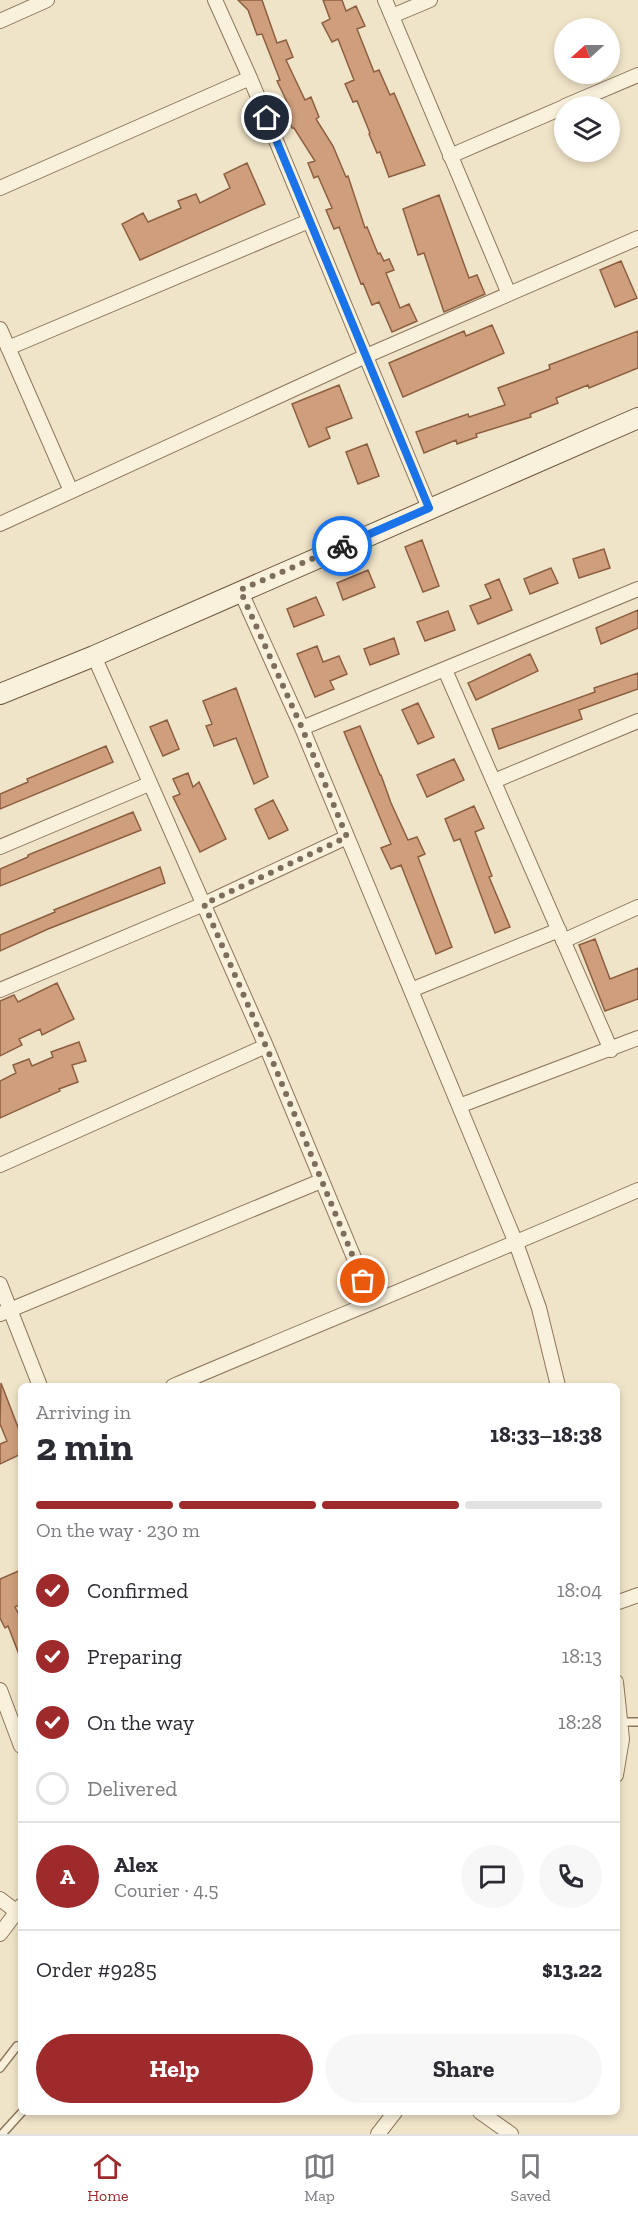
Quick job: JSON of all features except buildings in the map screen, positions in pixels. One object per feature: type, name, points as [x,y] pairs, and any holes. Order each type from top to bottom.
[{"type":"street","points":[[0,21],[47,0]]},
{"type":"street","points":[[215,0],[250,78],[429,508]]},
{"type":"street","points":[[385,0],[509,294]]},
{"type":"street","points":[[392,16],[430,0]]},
{"type":"street","points":[[589,96],[638,75]]},
{"type":"street","points":[[0,188],[250,78]]},
{"type":"street","points":[[450,156],[554,111]]},
{"type":"street","points":[[8,348],[309,221]]},
{"type":"street","points":[[0,524],[366,356],[638,238]]},
{"type":"street","points":[[0,329],[70,491]]},
{"type":"street","points":[[0,694],[94,656],[240,590],[638,418]]},
{"type":"street","points":[[302,728],[638,589]]},
{"type":"street","points":[[240,590],[302,728],[516,1243],[539,1308],[557,1383]]},
{"type":"street","points":[[94,656],[266,1046],[372,1301]]},
{"type":"street","points":[[445,670],[611,1050]]},
{"type":"street","points":[[494,781],[638,721]]},
{"type":"street","points":[[0,847],[149,784]]},
{"type":"street","points":[[0,990],[204,904],[347,837]]},
{"type":"street","points":[[411,990],[638,907]]},
{"type":"street","points":[[459,1106],[638,1038]]},
{"type":"street","points":[[0,1165],[266,1046]]},
{"type":"street","points":[[6,1312],[321,1182]]},
{"type":"street","points":[[180,1383],[638,1190]]},
{"type":"street","points":[[0,1284],[6,1312],[42,1383]]},
{"type":"street","points":[[620,1602],[638,1595]]},
{"type":"street","points":[[0,1690],[18,1738]]},
{"type":"street","points":[[620,1714],[620,1760]]},
{"type":"street","points":[[0,1899],[18,1908]]},
{"type":"street","points":[[0,1934],[18,1910]]},
{"type":"street","points":[[378,2134],[393,2115]]},
{"type":"street","points":[[484,2115],[511,2134]]},
{"type":"lane","points":[[621,1722],[638,1722]]},
{"type":"lane","points":[[0,2068],[18,2047]]},
{"type":"lane","points":[[2,2134],[19,2115]]},
{"type":"way so far","points":[[342,546],[240,590],[302,728],[347,837],[204,904],[275,1067],[363,1281]]},
{"type":"route","points":[[267,118],[429,508],[342,546]]}]
